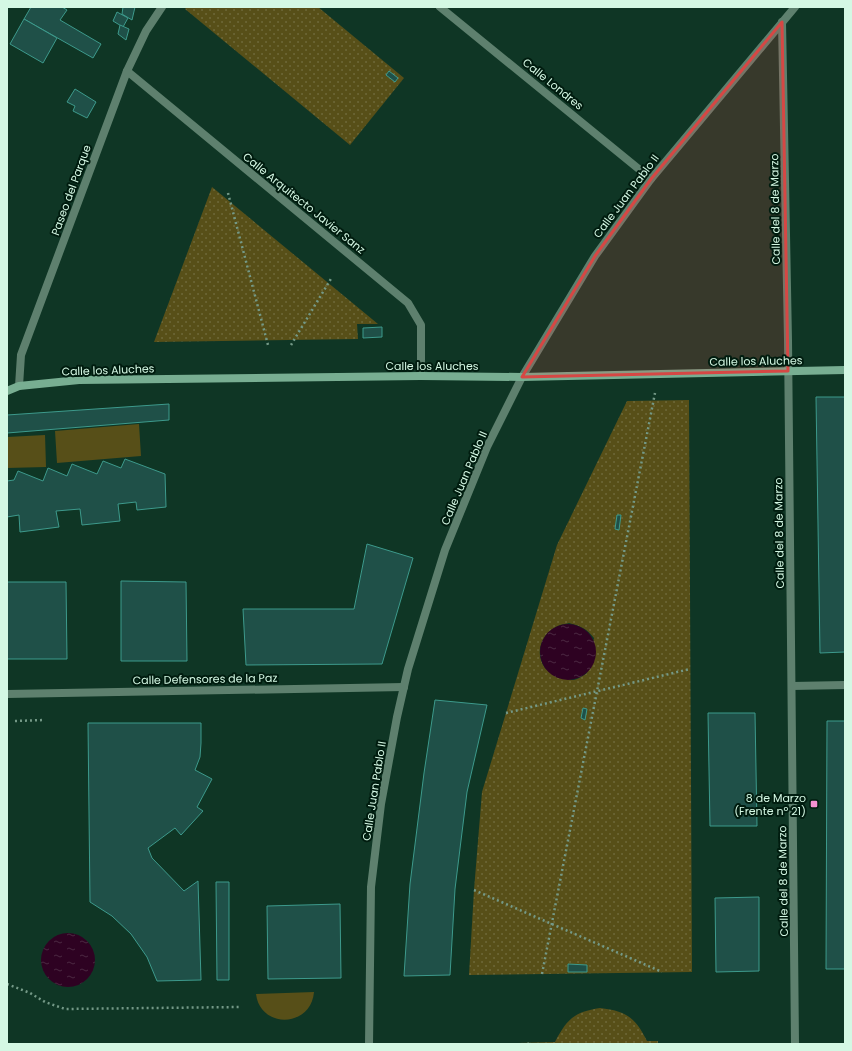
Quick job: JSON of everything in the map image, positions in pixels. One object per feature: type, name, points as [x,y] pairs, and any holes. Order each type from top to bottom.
[{"type":"street","name":"Paseo del Parque","points":[[19,386],[21,356],[127,71],[146,31],[162,7]]},
{"type":"street","name":"Calle Londres","points":[[440,7],[651,179]]},
{"type":"street","name":"Calle Juan Pablo II","points":[[369,1044],[371,887],[381,804],[404,686],[445,550],[487,447],[522,377],[595,256],[651,179],[795,7]]},
{"type":"street","name":"Calle del 8 de Marzo","points":[[782,22],[788,371],[795,1044]]},
{"type":"street","name":"Calle Arquitecto Javier Sanz","points":[[127,71],[408,303],[421,325],[421,376]]},
{"type":"street","name":"Calle los Aluches","points":[[7,391],[19,386],[79,380],[421,376],[522,377],[845,370]]},
{"type":"street","points":[[792,686],[845,685]]},
{"type":"street","name":"Calle Defensores de la Paz","points":[[7,694],[404,686]]},
{"type":"path","points":[[228,193],[268,345]]},
{"type":"path","points":[[291,345],[332,277]]},
{"type":"path","points":[[542,974],[656,393]]},
{"type":"path","points":[[506,713],[690,669]]},
{"type":"path","points":[[16,721],[44,720]]},
{"type":"path","points":[[474,890],[552,926],[662,972]]},
{"type":"path","points":[[7,984],[65,1009],[240,1007]]},
{"type":"highlighted area","points":[[782,22],[788,371],[522,377],[595,256],[651,179]]},
{"type":"shaded area","points":[[187,7],[318,7],[404,78],[350,145],[185,9]]},
{"type":"shaded area","points":[[212,187],[378,324],[357,324],[358,339],[154,342]]},
{"type":"shaded area","points":[[689,400],[692,972],[469,975],[482,792],[557,545],[627,401]],"holes":[[[569,623],[586,630],[594,638],[587,673],[573,680],[567,679],[545,668],[540,655],[542,643],[549,632],[560,625]]]},
{"type":"shaded area","points":[[139,424],[141,456],[57,463],[55,431]]},
{"type":"shaded area","points":[[45,435],[46,467],[7,468],[7,437]]},
{"type":"shaded area","points":[[314,992],[311,1004],[304,1012],[295,1018],[285,1020],[266,1014],[260,1005],[256,994]]},
{"type":"shaded area","points":[[600,1008],[623,1013],[634,1021],[647,1041],[658,1041],[658,1044],[475,1044],[555,1042],[563,1028],[572,1018],[578,1014]]},
{"type":"water","points":[[562,624],[574,624],[584,628],[592,636],[596,646],[596,658],[592,668],[584,676],[574,680],[562,680],[552,676],[544,668],[540,658],[540,646],[544,636],[552,628]]},
{"type":"water","points":[[63,933],[73,933],[83,937],[91,945],[95,955],[95,965],[91,975],[83,983],[73,987],[63,987],[53,983],[45,975],[41,965],[41,955],[45,945],[53,937]]},
{"type":"building","points":[[31,7],[62,7],[67,10],[60,20],[101,44],[93,58],[24,19]]},
{"type":"building","points":[[123,7],[135,7],[132,20],[122,14]]},
{"type":"building","points":[[117,12],[128,18],[123,27],[113,21]]},
{"type":"building","points":[[24,19],[57,38],[43,63],[10,44]]},
{"type":"building","points":[[120,25],[129,29],[126,40],[118,34]]},
{"type":"building","points":[[389,71],[398,78],[395,82],[386,75]]},
{"type":"building","points":[[75,89],[96,102],[87,118],[73,111],[75,106],[67,102]]},
{"type":"building","points":[[382,327],[382,337],[363,338],[363,328]]},
{"type":"building","points":[[816,397],[845,397],[845,652],[820,653]]},
{"type":"building","points":[[169,404],[169,420],[7,433],[7,415]]},
{"type":"building","points":[[125,459],[165,474],[166,507],[137,510],[136,502],[118,504],[120,521],[82,525],[80,509],[56,511],[59,527],[20,532],[19,515],[7,517],[7,481],[14,480],[18,471],[43,481],[48,468],[67,476],[72,464],[97,474],[103,461],[121,468]]},
{"type":"building","points":[[617,515],[621,515],[619,530],[615,529]]},
{"type":"building","points":[[367,544],[413,558],[382,664],[246,665],[243,609],[354,609]]},
{"type":"building","points":[[121,581],[186,582],[187,661],[121,661]]},
{"type":"building","points":[[7,582],[66,582],[67,659],[7,659]]},
{"type":"building","points":[[435,700],[487,705],[467,792],[455,889],[450,975],[404,976],[410,884]]},
{"type":"building","points":[[583,708],[587,709],[585,720],[581,718]]},
{"type":"building","points":[[708,713],[755,713],[757,826],[710,826]]},
{"type":"building","points":[[827,721],[845,721],[845,969],[826,969]]},
{"type":"building","points":[[88,723],[201,723],[200,757],[195,770],[212,779],[197,807],[203,811],[181,835],[175,828],[148,848],[152,858],[184,891],[198,881],[201,980],[157,981],[147,957],[131,934],[112,916],[90,902]]},
{"type":"building","points":[[216,882],[229,882],[229,980],[217,980]]},
{"type":"building","points":[[759,897],[759,971],[716,972],[715,898]]},
{"type":"building","points":[[340,904],[341,978],[268,979],[267,906]]},
{"type":"building","points":[[568,964],[587,965],[587,972],[568,972]]},
{"type":"place","name":"8 de Marzo (Frente nº 21)","points":[[814,804]]}]
